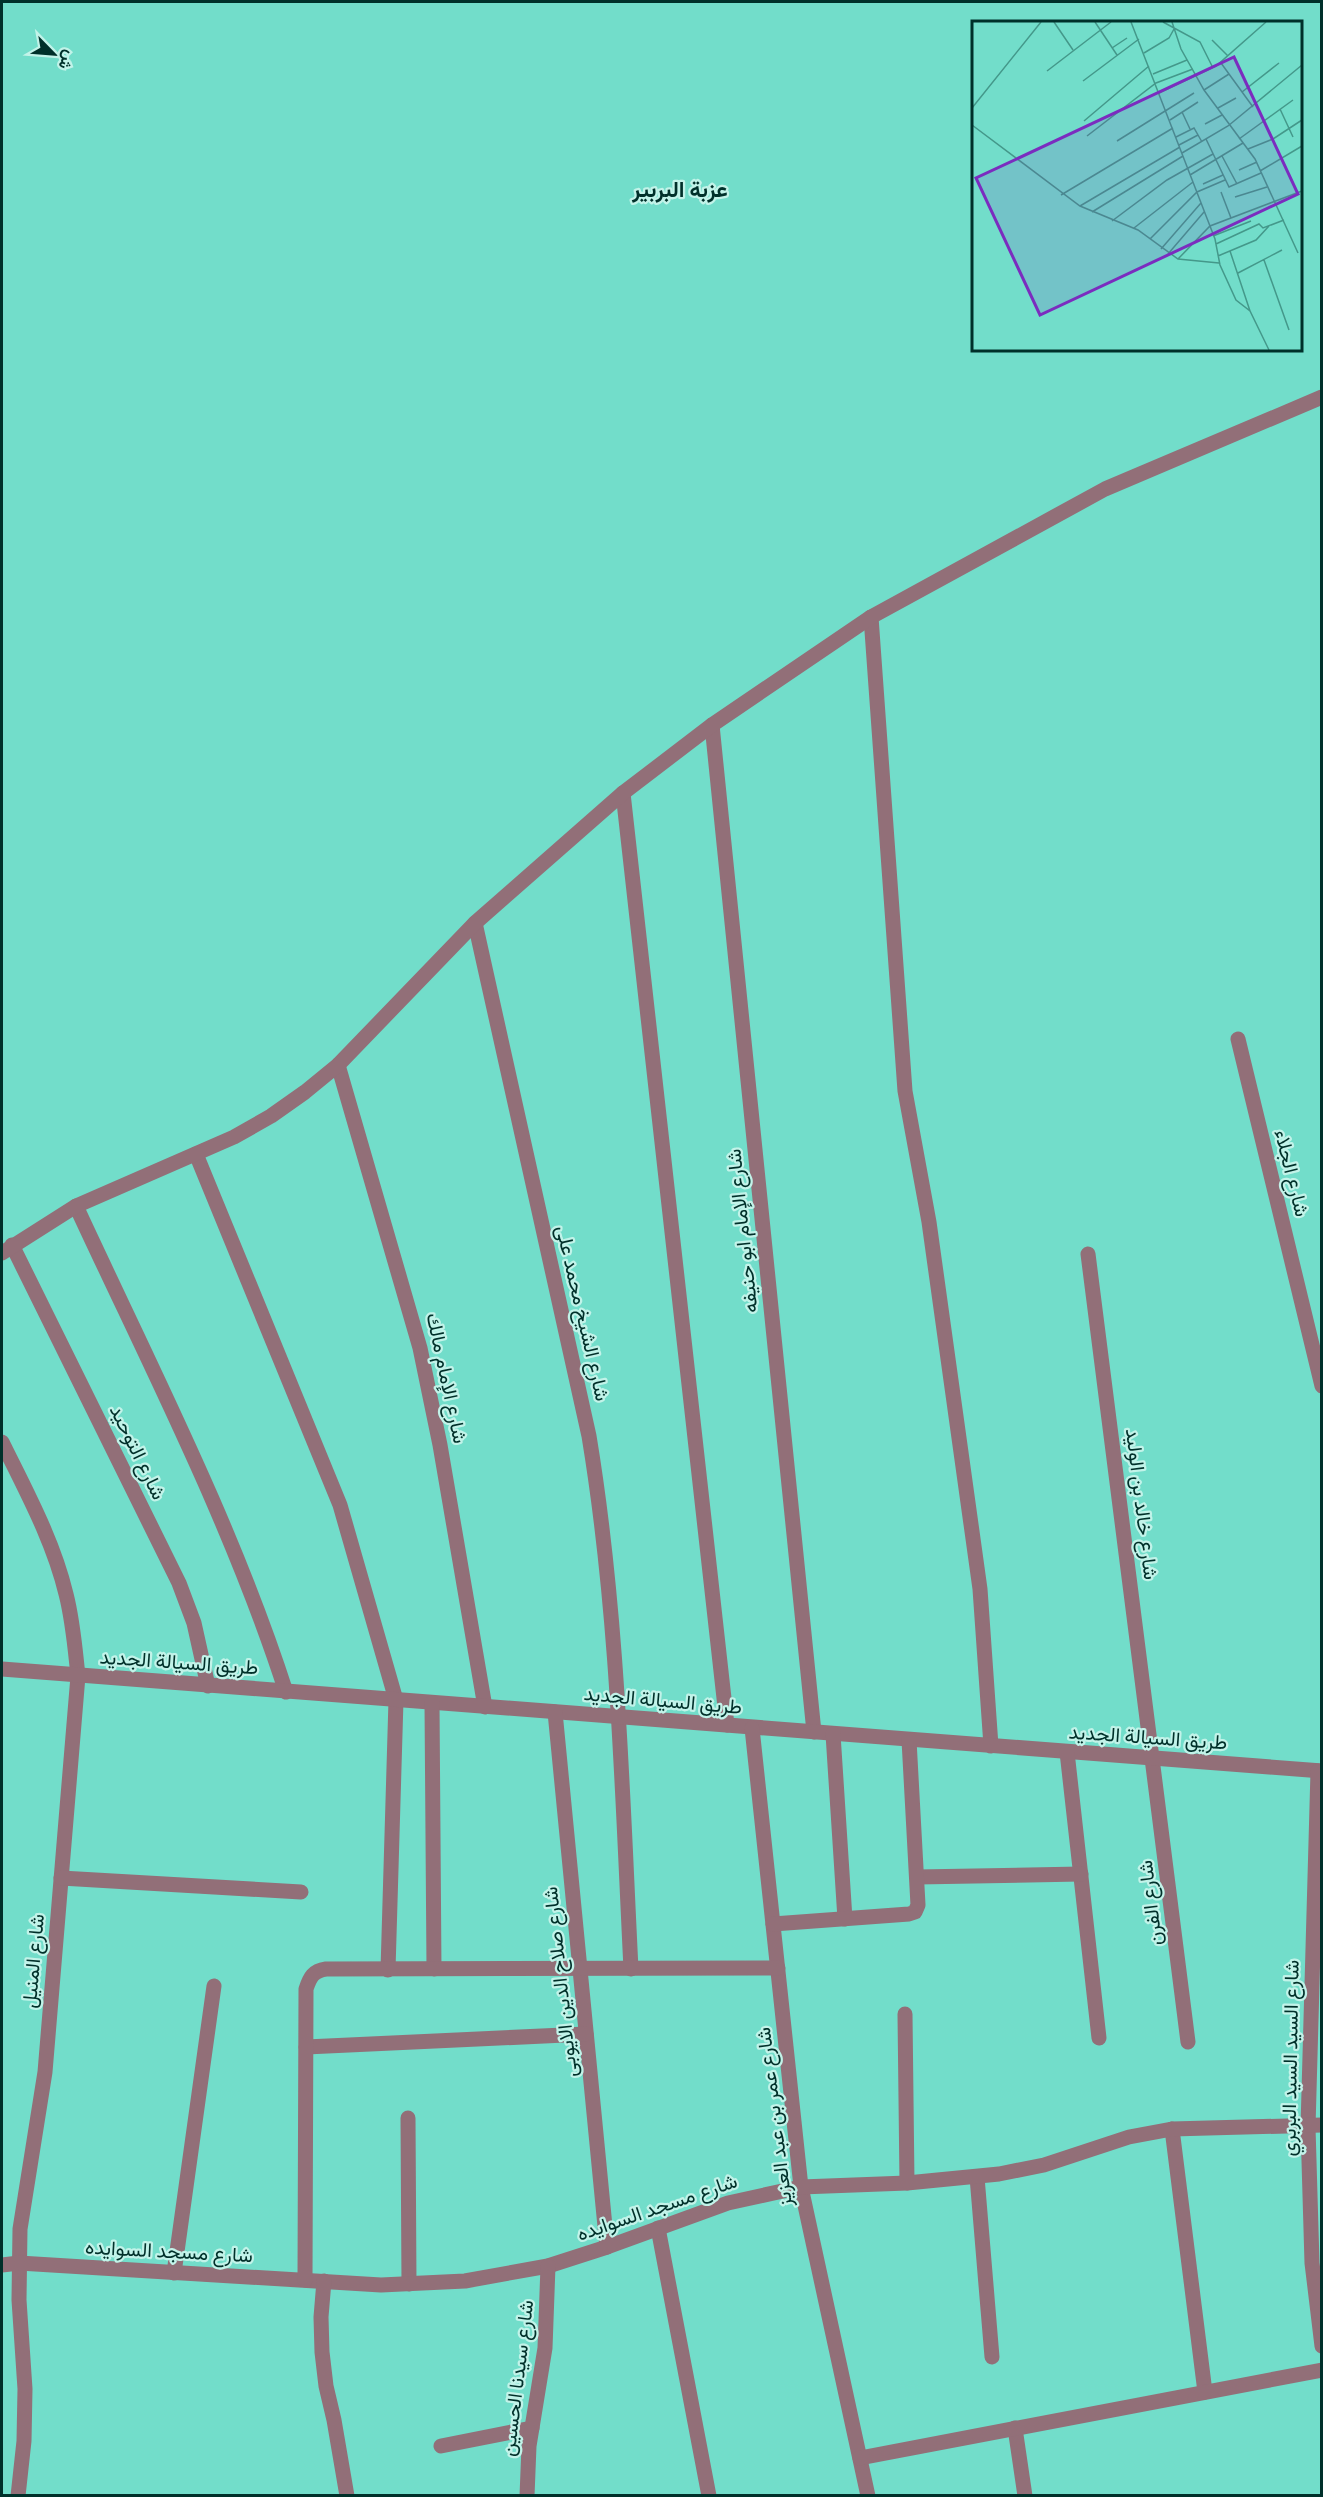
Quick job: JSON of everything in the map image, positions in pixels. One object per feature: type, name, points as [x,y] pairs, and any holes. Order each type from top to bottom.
[{"type":"street","points":[[7,1249],[76,1206],[234,1137],[271,1116],[306,1092],[338,1065],[475,923],[623,793],[712,724],[871,618],[1105,489],[1322,397]]},
{"type":"street","points":[[871,618],[903,1068],[912,1135],[929,1222],[982,1598],[991,1746]]},
{"type":"street","name":"شارع الإمام ابو حنيفه","points":[[712,724],[814,1732]]},
{"type":"street","points":[[623,793],[727,1725]]},
{"type":"street","name":"شارع الشيخ محمد على","points":[[475,923],[589,1436],[601,1506],[609,1576],[631,1969]]},
{"type":"street","name":"شارع الجلاء","points":[[1238,1039],[1322,1386]]},
{"type":"street","name":"شارع الإمام مالك","points":[[338,1065],[420,1348],[440,1445],[485,1707]]},
{"type":"street","points":[[196,1154],[340,1504],[396,1700],[388,1970]]},
{"type":"street","points":[[76,1206],[236,1554],[271,1645],[286,1692]]},
{"type":"street","name":"شارع التوحيد","points":[[7,1249],[179,1582],[197,1633],[208,1686]]},
{"type":"street","name":"شارع خالد بن الوليد","points":[[1088,1254],[1154,1759]]},
{"type":"street","name":"شارع المنيل","points":[[2,1442],[46,1533],[60,1572],[74,1634],[78,1676],[45,2072],[40,2118],[24,2196],[19,2263],[26,2389],[24,2441],[18,2496]]},
{"type":"street","name":"طريق السيالة الجديد","points":[[2,1670],[1320,1771]]},
{"type":"street","points":[[432,1703],[434,1969]]},
{"type":"street","name":"شارع صلاح الدين الايوبى","points":[[555,1712],[607,2247]]},
{"type":"street","name":"شارع عمر بن عبد العزيز","points":[[752,1728],[801,2187],[868,2496]]},
{"type":"street","points":[[832,1734],[845,1918]]},
{"type":"street","points":[[773,1924],[913,1913],[918,1905],[909,1740]]},
{"type":"street","points":[[1067,1752],[1100,2038]]},
{"type":"street","name":"شارع الفرن","points":[[1154,1759],[1188,2042]]},
{"type":"street","name":"شارع السيد السيد البربري","points":[[1320,1771],[1315,2126],[1318,2288],[1322,2346]]},
{"type":"street","points":[[917,1877],[1081,1874]]},
{"type":"street","points":[[61,1878],[301,1892]]},
{"type":"street","points":[[305,2280],[306,1989],[312,1975],[319,1970],[778,1968]]},
{"type":"street","points":[[174,2273],[214,1986]]},
{"type":"street","points":[[904,2014],[907,2183]]},
{"type":"street","points":[[306,2047],[586,2034]]},
{"type":"street","points":[[408,2118],[410,2284]]},
{"type":"street","name":"شارع مسجد السوايده","points":[[2,2265],[19,2263],[410,2284],[475,2279],[548,2266],[728,2203],[801,2187],[907,2183],[977,2176],[1044,2165],[1129,2138],[1172,2129],[1206,2126],[1315,2126]]},
{"type":"street","points":[[1172,2129],[1205,2392]]},
{"type":"street","points":[[977,2176],[992,2357]]},
{"type":"street","points":[[658,2228],[709,2496]]},
{"type":"street","name":"شارع سيدنا الحسين","points":[[527,2496],[532,2428],[545,2348],[548,2266]]},
{"type":"street","points":[[324,2281],[321,2317],[322,2352],[347,2496]]},
{"type":"street","points":[[860,2458],[1322,2370]]},
{"type":"street","points":[[441,2446],[532,2428]]},
{"type":"street","points":[[1016,2428],[1025,2496]]},
{"type":"district","name":"عزبة البربير","points":[[680,189]]}]
